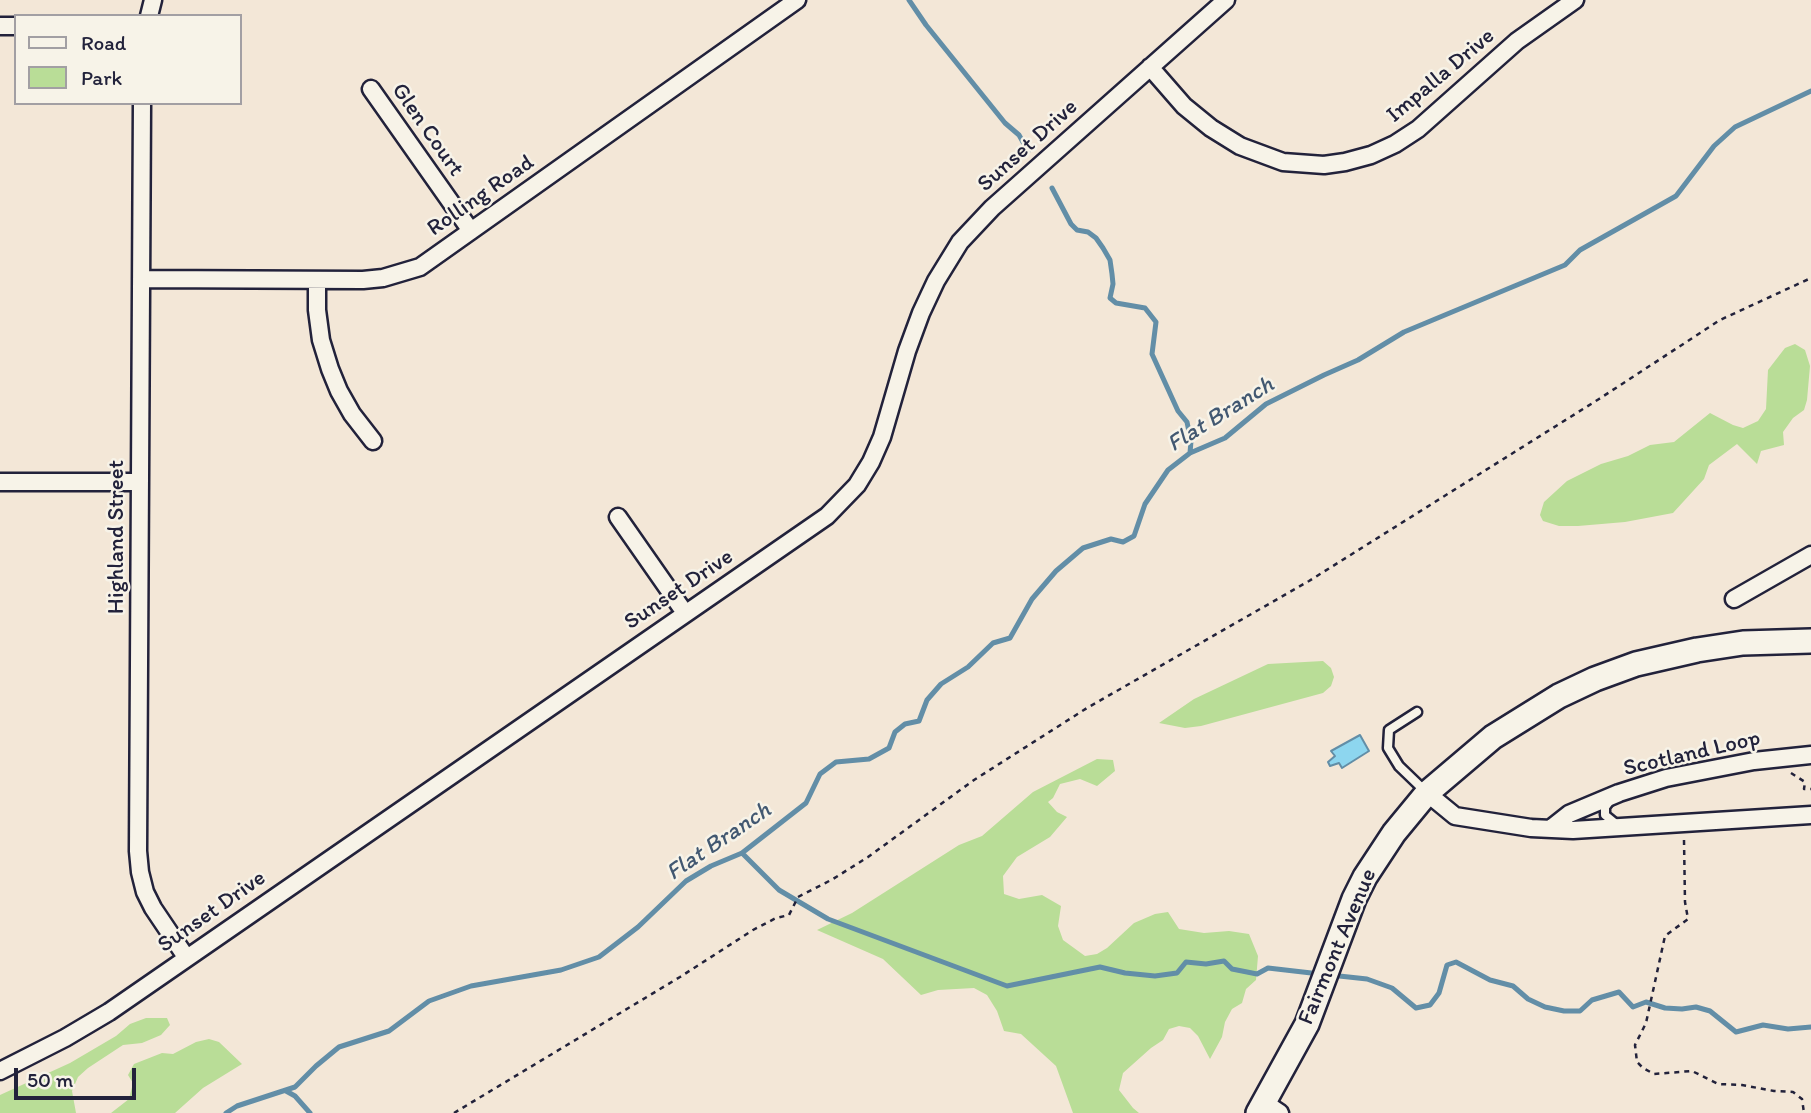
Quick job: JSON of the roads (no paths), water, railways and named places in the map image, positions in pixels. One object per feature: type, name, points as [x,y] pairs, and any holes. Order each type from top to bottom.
[{"type":"street","name":"Rolling Road","points":[[141,279],[363,280],[405,273],[420,267],[797,0]]},
{"type":"street","name":"Sunset Drive","points":[[0,1071],[109,1012],[827,516],[857,485],[871,462],[882,437],[921,313],[948,258],[960,242],[992,208],[1226,0]]},
{"type":"street","name":"Impalla Drive","points":[[1150,67],[1184,106],[1211,128],[1240,146],[1283,162],[1324,165],[1345,162],[1371,155],[1418,129],[1517,41],[1574,0]]},
{"type":"street","name":"Glen Court","points":[[371,89],[471,231]]},
{"type":"street","name":"Highland Street","points":[[142,105],[138,851],[140,872],[153,908],[186,957]]},
{"type":"street","points":[[317,281],[321,340],[330,369],[352,414],[373,441]]},
{"type":"street","points":[[0,482],[140,482]]},
{"type":"street","points":[[618,517],[685,613]]},
{"type":"street","points":[[1734,600],[1811,555]]},
{"type":"street","name":"Fairmont Avenue","points":[[1268,1110],[1307,1024],[1354,899],[1378,856],[1427,793],[1493,737],[1559,696],[1595,679],[1636,664],[1697,650],[1743,643],[1811,640]]},
{"type":"street","name":"Scotland Loop","points":[[1550,829],[1569,814],[1619,793],[1666,778],[1720,766],[1811,755]]},
{"type":"street","points":[[1427,793],[1455,816],[1531,828],[1621,827],[1811,815]]},
{"type":"lane","points":[[1417,712],[1389,730],[1388,748],[1399,766],[1427,793]]},
{"type":"lane","points":[[1619,793],[1610,800],[1605,811],[1609,820],[1621,827]]},
{"type":"water","points":[[1360,735],[1369,751],[1342,768],[1339,763],[1330,766],[1328,762],[1335,756],[1331,751]]},
{"type":"waterway","points":[[909,0],[1005,123],[1019,135],[1028,151]]},
{"type":"waterway","name":"Flat Branch","points":[[226,1113],[237,1106],[295,1087],[339,1047],[389,1031],[429,1001],[471,986],[561,970],[599,957],[638,927],[686,881],[711,866],[742,853],[806,803],[820,774],[836,762],[869,759],[889,748],[895,732],[905,724],[919,721],[927,700],[941,684],[968,667],[993,643],[1010,638],[1032,599],[1056,571],[1083,548],[1111,539],[1123,542],[1134,536],[1145,504],[1168,470],[1190,453],[1225,438],[1266,404],[1358,360],[1404,332],[1565,265],[1580,250],[1676,196],[1714,146],[1735,127],[1811,91]]},
{"type":"waterway","points":[[1052,188],[1071,224],[1077,230],[1088,232],[1096,238],[1110,260],[1113,284],[1110,298],[1116,303],[1145,308],[1156,322],[1152,354],[1178,411],[1187,422],[1191,441],[1190,453]]},
{"type":"waterway","points":[[742,853],[779,890],[828,919],[1007,986],[1100,967],[1155,976],[1177,973],[1186,962],[1206,964],[1224,961],[1232,969],[1257,974],[1268,968],[1320,974]]},
{"type":"waterway","points":[[1330,975],[1367,979],[1392,988],[1416,1008],[1430,1005],[1439,993],[1447,965],[1456,962],[1490,980],[1513,986],[1528,999],[1545,1007],[1564,1011],[1580,1011],[1592,1000],[1619,992],[1633,1007],[1646,1002],[1665,1008],[1696,1007],[1710,1011],[1736,1032],[1763,1025],[1788,1029],[1811,1027]]},
{"type":"waterway","points":[[286,1091],[295,1096],[310,1113]]}]
